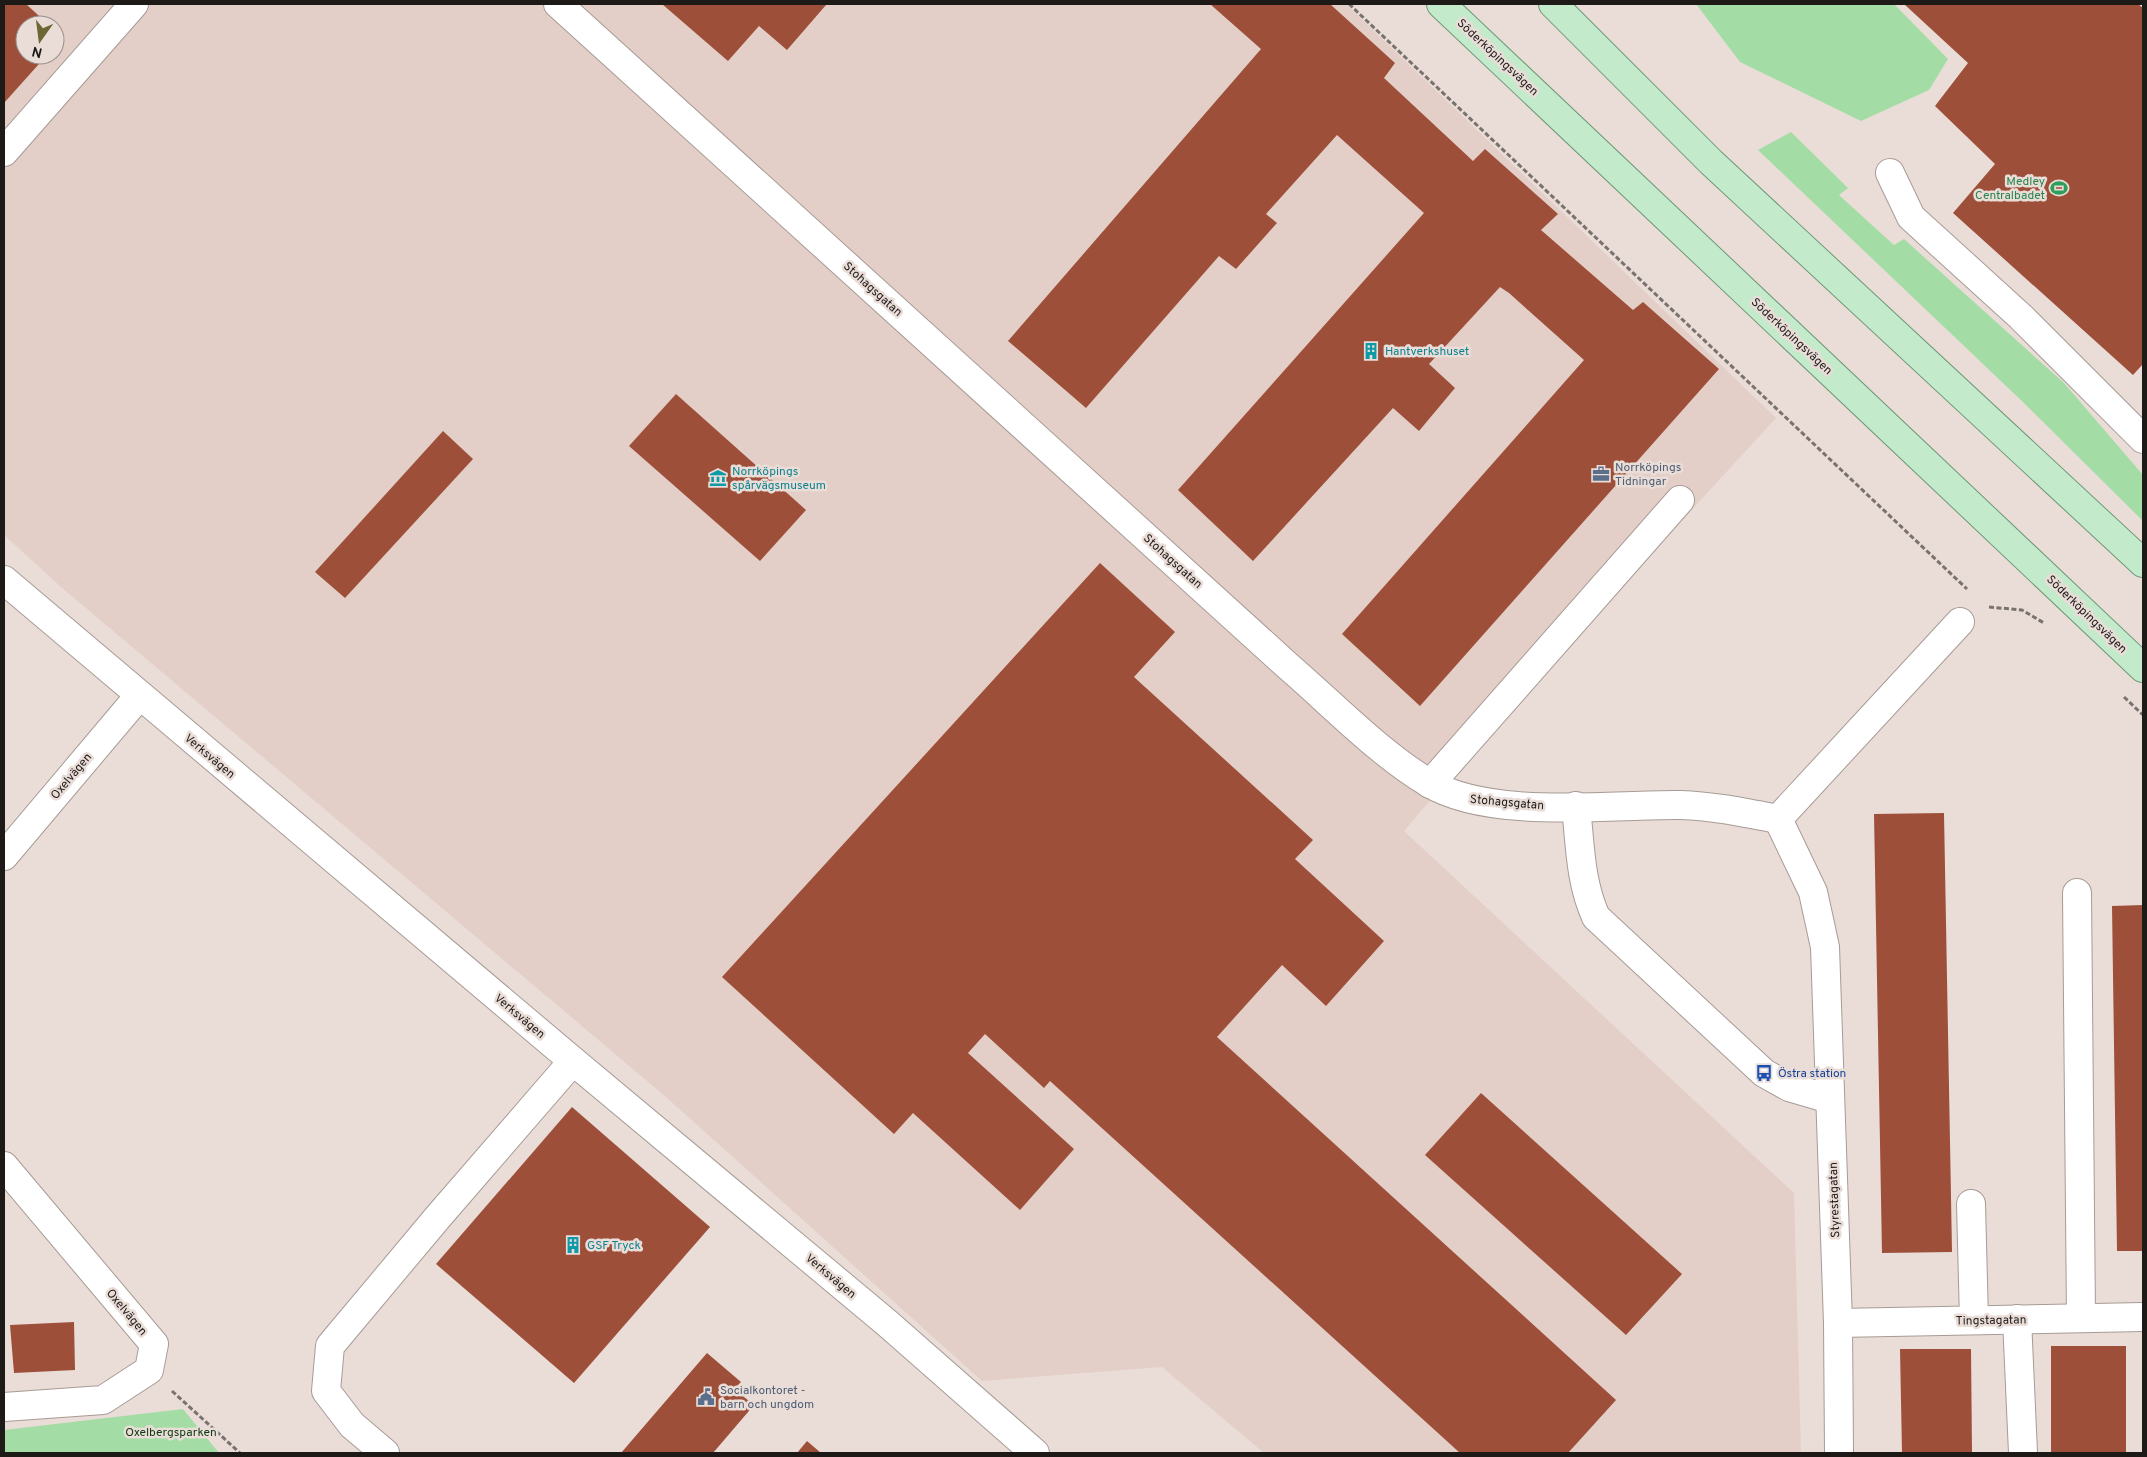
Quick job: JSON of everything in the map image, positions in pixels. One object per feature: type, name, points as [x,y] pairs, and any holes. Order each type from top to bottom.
[{"type":"main road","name":"Söderköpingsvägen","points":[[1441,4],[2143,668]]},
{"type":"main road","points":[[1552,4],[1711,162],[2143,563]]},
{"type":"street","points":[[4,152],[134,4]]},
{"type":"street","name":"Stohagsgatan","points":[[558,4],[1289,667],[1385,751],[1430,784],[1468,800],[1517,806],[1681,805],[1730,810],[1778,818]]},
{"type":"street","points":[[1890,173],[1911,217],[2021,317],[2143,439]]},
{"type":"street","points":[[1430,784],[1680,500]]},
{"type":"street","name":"Verksvägen","points":[[4,580],[138,696],[887,1323],[1035,1453]]},
{"type":"street","points":[[1778,818],[1960,622]]},
{"type":"street","name":"Oxelvägen","points":[[4,856],[138,696]]},
{"type":"street","points":[[1576,806],[1583,881],[1587,899],[1596,917],[1764,1073],[1789,1088],[1830,1099]]},
{"type":"street","name":"Styrestagatan","points":[[1778,818],[1813,892],[1825,947],[1838,1323],[1839,1453]]},
{"type":"street","points":[[2077,893],[2081,1318]]},
{"type":"street","points":[[386,1453],[352,1425],[326,1391],[330,1346],[444,1209],[573,1061]]},
{"type":"street","name":"Oxelvägen","points":[[4,1166],[154,1344],[149,1370]]},
{"type":"street","points":[[1971,1204],[1974,1320]]},
{"type":"street","name":"Tingstagatan","points":[[1838,1323],[2143,1317]]},
{"type":"street","points":[[2017,1319],[2022,1453]]},
{"type":"street","points":[[4,1407],[103,1400],[149,1370]]},
{"type":"path","points":[[1349,4],[1972,594]]},
{"type":"path","points":[[1986,607],[2022,610],[2048,625]]},
{"type":"path","points":[[2123,696],[2143,716]]},
{"type":"path","points":[[149,1370],[240,1453]]},
{"type":"shaded area","points":[[4,4],[1346,4],[1776,418],[1499,720],[1404,831],[1794,1193],[1801,1453],[1264,1453],[1162,1367],[982,1381],[666,1097],[61,587],[4,535]]},
{"type":"green space","points":[[1696,4],[1894,4],[1948,59],[1929,90],[1861,121],[1740,62]]},
{"type":"green space","points":[[1791,132],[1848,188],[1839,195],[1894,245],[1904,239],[2064,383],[2143,475],[2143,521],[2025,404],[1758,150]]},
{"type":"green space","name":"Oxelbergsparken","points":[[183,1409],[219,1453],[4,1453],[4,1430]]},
{"type":"building","points":[[4,4],[26,4],[38,15],[15,15],[15,65],[38,65],[4,103]]},
{"type":"building","points":[[662,4],[826,5],[787,50],[759,26],[728,61]]},
{"type":"building","name":"Hantverkshuset","points":[[1210,4],[1330,4],[1395,63],[1384,78],[1473,161],[1485,149],[1558,214],[1541,230],[1633,310],[1643,302],[1719,369],[1420,706],[1342,634],[1584,360],[1500,287],[1429,364],[1455,388],[1419,431],[1393,408],[1253,561],[1178,490],[1424,213],[1337,135],[1266,214],[1277,223],[1236,269],[1219,256],[1086,408],[1008,341],[1261,49]]},
{"type":"building","name":"Medley Centralbadet","points":[[1904,4],[2138,4],[2143,8],[2143,364],[2133,375],[1953,213],[1995,164],[1935,106],[1968,63]]},
{"type":"building","name":"Norrköpings spårvägsmuseum","points":[[676,394],[806,510],[760,561],[629,446]]},
{"type":"building","points":[[443,431],[473,459],[345,598],[315,572]]},
{"type":"building","points":[[1100,563],[1175,632],[1134,677],[1313,840],[1295,859],[1384,941],[1326,1006],[1282,965],[1217,1037],[1616,1400],[1568,1453],[1460,1453],[1050,1081],[1044,1088],[985,1034],[968,1053],[1074,1149],[1020,1210],[913,1113],[894,1134],[722,977]]},
{"type":"building","points":[[1944,813],[1952,1252],[1882,1253],[1874,814]]},
{"type":"building","points":[[2143,905],[2143,1251],[2117,1251],[2112,906]]},
{"type":"building","points":[[1481,1093],[1682,1274],[1626,1335],[1425,1155]]},
{"type":"building","name":"GSF Tryck","points":[[572,1107],[710,1227],[574,1383],[436,1264]]},
{"type":"building","points":[[74,1322],[75,1370],[14,1373],[10,1325]]},
{"type":"building","points":[[2051,1346],[2126,1346],[2126,1453],[2051,1453]]},
{"type":"building","points":[[1900,1349],[1971,1349],[1972,1453],[1902,1453]]},
{"type":"building","name":"Socialkontoret - barn och ungdom","points":[[707,1353],[741,1382],[734,1389],[754,1405],[713,1453],[621,1453]]},
{"type":"building","name":"Socialkontoret - barn och ungdom","points":[[807,1441],[821,1453],[797,1453]]},
{"type":"place","name":"Medley Centralbadet","points":[[2059,188]]},
{"type":"place","name":"Hantverkshuset","points":[[1371,351]]},
{"type":"place","name":"Norrköpings Tidningar","points":[[1601,474]]},
{"type":"place","name":"Norrköpings spårvägsmuseum","points":[[718,478]]},
{"type":"place","name":"Östra station","points":[[1764,1073]]},
{"type":"place","name":"GSF Tryck","points":[[573,1245]]},
{"type":"place","name":"Socialkontoret - barn och ungdom","points":[[706,1397]]}]
